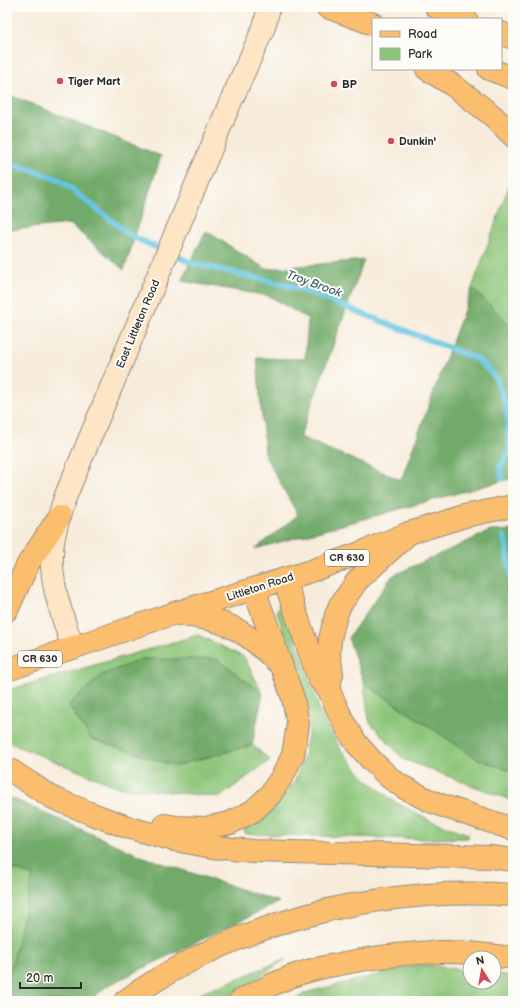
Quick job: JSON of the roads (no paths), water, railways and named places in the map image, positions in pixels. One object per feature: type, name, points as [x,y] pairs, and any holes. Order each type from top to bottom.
[{"type":"main road","points":[[326,7],[371,24]]},
{"type":"main road","points":[[436,7],[464,18]]},
{"type":"main road","points":[[502,33],[513,38]]},
{"type":"main road","points":[[429,70],[454,86],[487,112],[513,136]]},
{"type":"main road","points":[[492,70],[513,78]]},
{"type":"main road","name":"Littleton Road","points":[[7,670],[175,613],[360,554],[409,533],[465,516],[513,506]]},
{"type":"main road","points":[[7,610],[28,564],[59,517]]},
{"type":"main road","points":[[328,689],[332,674],[329,654],[330,638],[340,605],[358,581],[409,533]]},
{"type":"main road","points":[[284,579],[319,679],[328,689],[344,723],[356,743],[372,761],[390,778],[403,787],[428,800],[513,829]]},
{"type":"main road","points":[[53,798],[95,811],[134,820],[177,827],[205,828],[230,823],[253,811],[270,795],[284,775],[293,755],[298,724],[293,698],[254,589]]},
{"type":"main road","points":[[175,613],[213,620],[234,628],[256,642],[282,666]]},
{"type":"main road","points":[[7,768],[53,798],[92,814],[130,828],[174,840],[212,847],[253,851],[492,857],[513,860]]},
{"type":"main road","points":[[125,1001],[196,958],[264,929],[308,915],[368,902],[411,896],[487,893],[513,895]]},
{"type":"main road","points":[[240,1001],[259,990],[291,977],[328,966],[367,958],[446,952],[486,954],[513,958]]},
{"type":"street","name":"East Littleton Road","points":[[74,648],[54,585],[52,571],[52,547],[59,517],[66,495],[167,252],[238,84],[264,27],[269,7]]},
{"type":"waterway","name":"Troy Brook","points":[[7,168],[17,165],[60,180],[131,236],[192,263],[295,287],[477,359],[495,376],[507,406],[510,452],[500,467],[502,479]]},
{"type":"waterway","name":"Troy Brook","points":[[504,536],[513,585]]},
{"type":"place","name":"Tiger Mart","points":[[60,81]]},
{"type":"place","name":"BP","points":[[334,84]]},
{"type":"place","name":"Dunkin'","points":[[391,141]]}]
